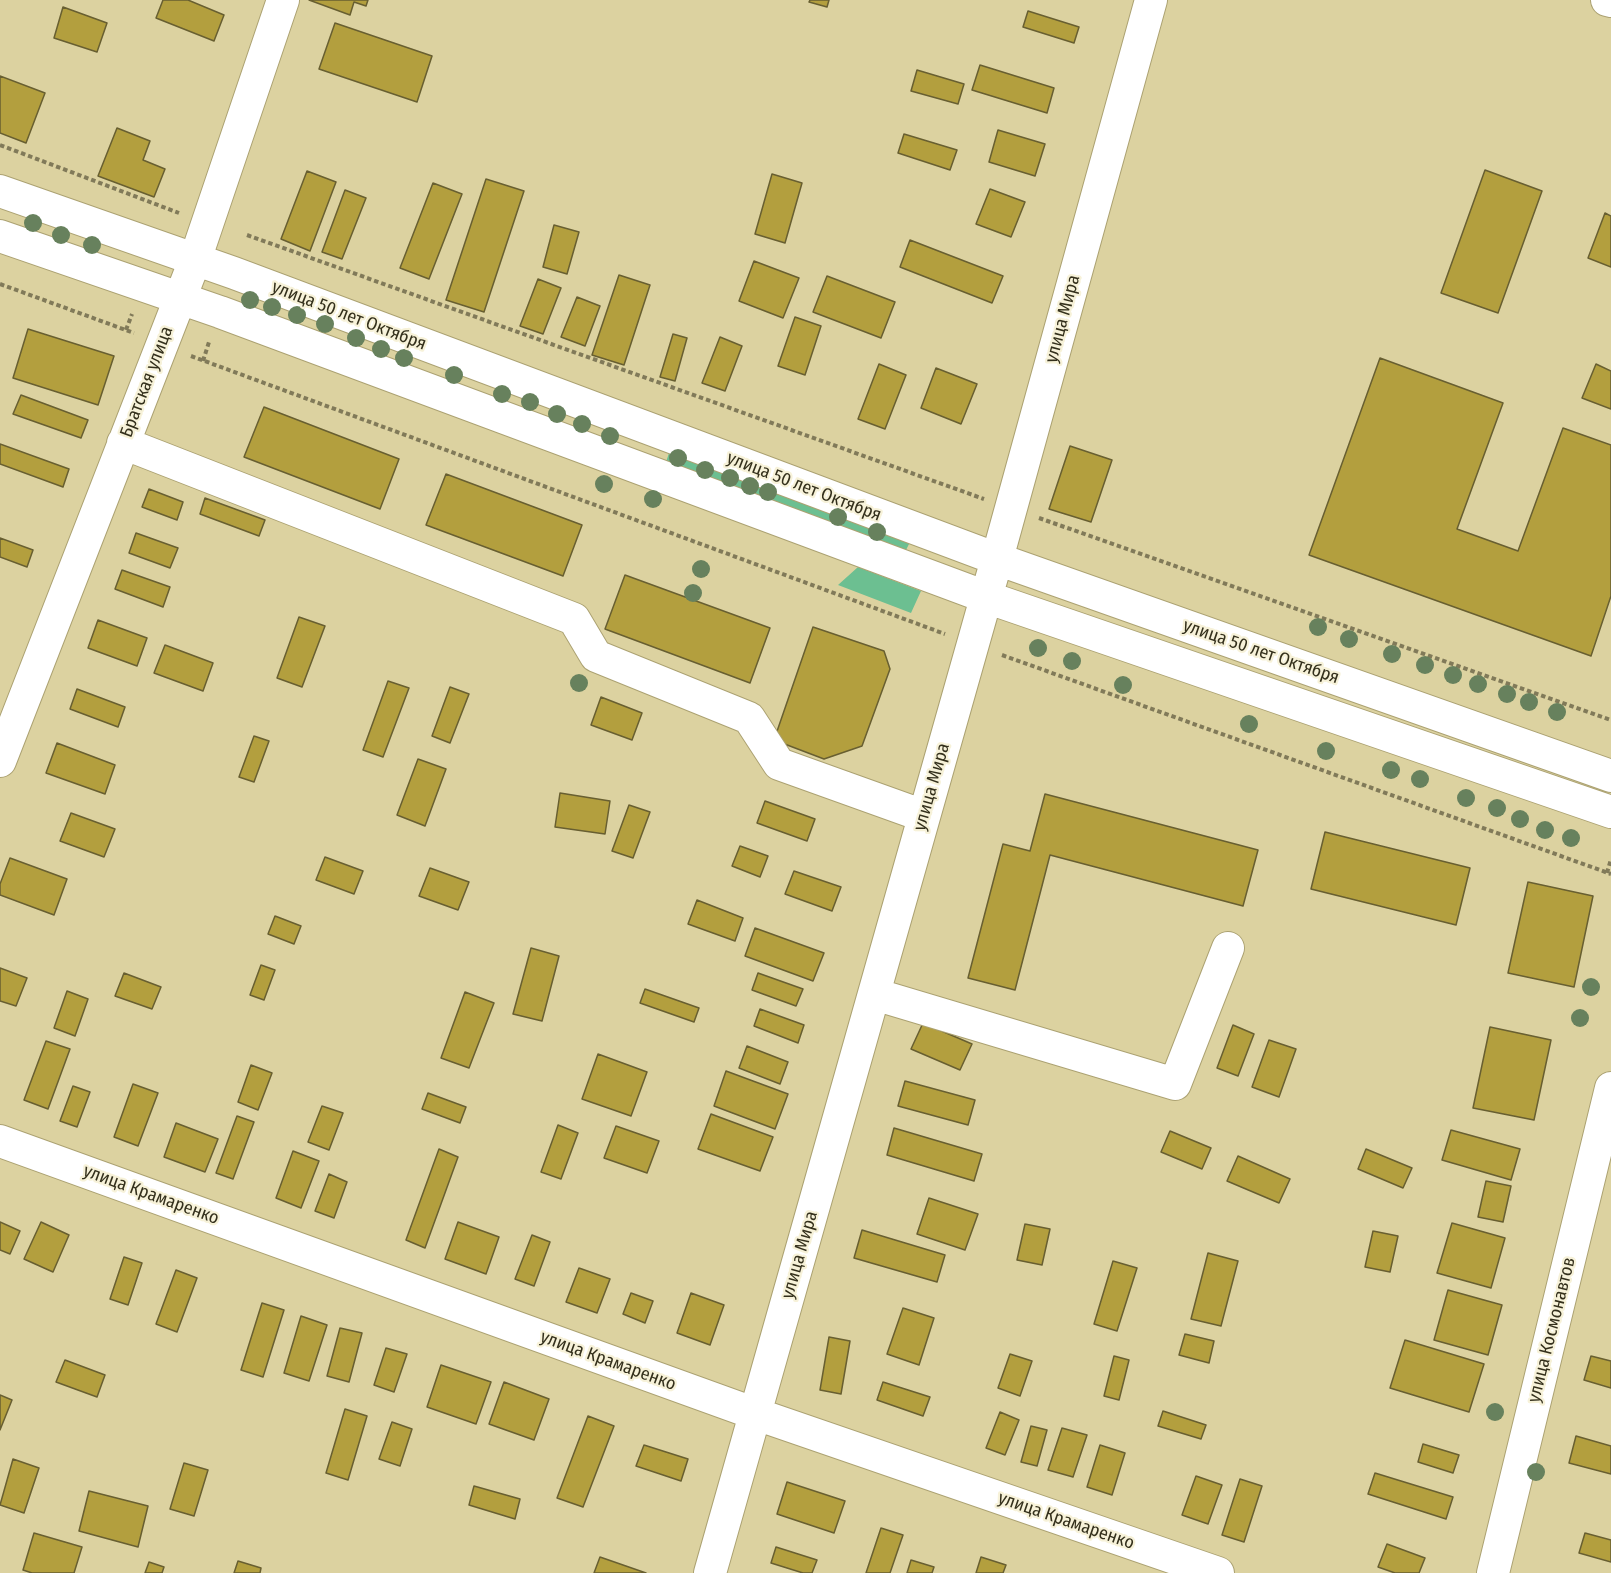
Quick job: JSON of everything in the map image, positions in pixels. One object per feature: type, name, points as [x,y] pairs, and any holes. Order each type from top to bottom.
[{"type":"street","name":"Братская улица","points":[[0,761],[195,260],[283,0]]},
{"type":"street","name":"улица Мира","points":[[710,1573],[997,559],[1151,0]]},
{"type":"street","name":"улица 50 лет Октября","points":[[0,191],[195,260],[997,559],[1611,776]]},
{"type":"street","name":"улица 50 лет Октября","points":[[0,236],[180,299],[986,597],[1611,812]]},
{"type":"street","points":[[123,443],[574,619],[596,656],[749,718],[779,764],[924,816]]},
{"type":"street","points":[[874,994],[1175,1084],[1228,948]]},
{"type":"street","name":"улица Космонавтов","points":[[1493,1573],[1611,1088]]},
{"type":"street","name":"улица Крамаренко","points":[[0,1141],[756,1414],[1218,1573]]},
{"type":"path","points":[[247,235],[1611,720]]},
{"type":"path","points":[[0,284],[972,644],[1609,873],[1611,860]]},
{"type":"green space","points":[[671,447],[911,540],[904,554],[665,465]]},
{"type":"green space","points":[[858,567],[921,591],[911,613],[838,585]]},
{"type":"building","points":[[163,0],[188,0],[224,15],[214,41],[156,18]]},
{"type":"building","points":[[309,0],[368,0],[366,6],[354,2],[350,15]]},
{"type":"building","points":[[810,0],[829,0],[827,7],[809,2]]},
{"type":"building","points":[[63,7],[107,23],[97,52],[54,38]]},
{"type":"building","points":[[1028,11],[1079,27],[1074,43],[1023,27]]},
{"type":"building","points":[[335,23],[432,56],[417,102],[319,69]]},
{"type":"building","points":[[980,65],[1054,88],[1047,113],[972,90]]},
{"type":"building","points":[[917,70],[964,84],[958,104],[911,91]]},
{"type":"building","points":[[0,76],[45,93],[26,143],[0,133]]},
{"type":"building","points":[[117,128],[150,141],[143,160],[165,169],[154,197],[98,176]]},
{"type":"building","points":[[998,130],[1045,144],[1035,176],[989,162]]},
{"type":"building","points":[[904,134],[957,150],[950,170],[898,153]]},
{"type":"building","points":[[1485,170],[1542,191],[1498,313],[1441,293]]},
{"type":"building","points":[[307,171],[336,182],[310,251],[281,239]]},
{"type":"building","points":[[772,174],[802,183],[785,243],[755,234]]},
{"type":"building","points":[[486,179],[524,191],[484,312],[446,300]]},
{"type":"building","points":[[433,183],[462,194],[429,279],[400,268]]},
{"type":"building","points":[[990,189],[1025,202],[1011,237],[976,224]]},
{"type":"building","points":[[345,190],[366,198],[342,259],[322,252]]},
{"type":"building","points":[[1605,213],[1611,216],[1611,267],[1588,258]]},
{"type":"building","points":[[554,225],[579,232],[567,274],[543,267]]},
{"type":"building","points":[[910,240],[1003,276],[992,303],[900,267]]},
{"type":"building","points":[[754,261],[799,278],[783,318],[739,301]]},
{"type":"building","points":[[619,275],[650,285],[624,365],[592,355]]},
{"type":"building","points":[[827,276],[895,302],[881,338],[813,312]]},
{"type":"building","points":[[538,279],[561,288],[543,334],[520,326]]},
{"type":"building","points":[[577,297],[600,306],[585,346],[561,337]]},
{"type":"building","points":[[795,317],[821,326],[805,375],[778,366]]},
{"type":"building","points":[[28,329],[114,356],[98,405],[13,378]]},
{"type":"building","points":[[673,334],[687,338],[675,381],[660,377]]},
{"type":"building","points":[[720,337],[742,346],[725,391],[702,383]]},
{"type":"building","points":[[1380,358],[1503,403],[1457,529],[1518,551],[1563,428],[1611,445],[1611,596],[1591,656],[1309,555]]},
{"type":"building","points":[[879,364],[906,375],[885,429],[858,419]]},
{"type":"building","points":[[1596,364],[1611,371],[1611,409],[1582,398]]},
{"type":"building","points":[[936,368],[977,384],[961,424],[921,408]]},
{"type":"building","points":[[21,395],[88,420],[81,438],[13,414]]},
{"type":"building","points":[[264,407],[399,459],[380,509],[244,457]]},
{"type":"building","points":[[0,444],[69,469],[63,487],[0,464]]},
{"type":"building","points":[[1070,446],[1112,460],[1091,522],[1049,509]]},
{"type":"building","points":[[446,474],[582,525],[563,576],[426,525]]},
{"type":"building","points":[[149,489],[183,502],[177,520],[142,507]]},
{"type":"building","points":[[205,498],[265,520],[259,536],[200,514]]},
{"type":"building","points":[[136,533],[178,548],[170,568],[129,553]]},
{"type":"building","points":[[0,538],[33,550],[27,567],[0,557]]},
{"type":"building","points":[[122,570],[170,587],[163,607],[115,589]]},
{"type":"building","points":[[625,575],[770,628],[750,683],[605,629]]},
{"type":"building","points":[[299,617],[325,626],[302,687],[277,678]]},
{"type":"building","points":[[98,620],[147,638],[137,666],[88,648]]},
{"type":"building","points":[[813,627],[884,651],[890,669],[862,746],[824,759],[774,740]]},
{"type":"building","points":[[165,645],[213,663],[203,691],[154,673]]},
{"type":"building","points":[[388,681],[409,688],[383,757],[363,750]]},
{"type":"building","points":[[450,687],[469,694],[450,743],[432,736]]},
{"type":"building","points":[[77,689],[125,707],[118,727],[70,709]]},
{"type":"building","points":[[601,697],[642,713],[632,740],[591,725]]},
{"type":"building","points":[[254,736],[269,741],[254,782],[239,777]]},
{"type":"building","points":[[57,743],[115,765],[105,794],[46,773]]},
{"type":"building","points":[[418,759],[446,769],[425,826],[397,815]]},
{"type":"building","points":[[560,793],[610,801],[605,834],[555,827]]},
{"type":"building","points":[[1045,794],[1258,850],[1243,906],[1050,855],[1015,990],[968,978],[1003,844],[1030,851]]},
{"type":"building","points":[[765,801],[815,819],[807,841],[757,823]]},
{"type":"building","points":[[629,805],[650,812],[633,858],[612,851]]},
{"type":"building","points":[[71,813],[115,829],[104,857],[60,841]]},
{"type":"building","points":[[1325,832],[1470,868],[1456,925],[1311,889]]},
{"type":"building","points":[[740,846],[768,856],[760,877],[732,866]]},
{"type":"building","points":[[325,857],[363,871],[354,894],[316,880]]},
{"type":"building","points":[[10,858],[67,879],[54,915],[0,895],[0,884]]},
{"type":"building","points":[[430,868],[469,882],[458,910],[419,896]]},
{"type":"building","points":[[794,871],[841,887],[832,911],[785,894]]},
{"type":"building","points":[[1528,882],[1593,896],[1574,987],[1508,973]]},
{"type":"building","points":[[697,900],[743,918],[735,941],[688,924]]},
{"type":"building","points":[[275,916],[301,926],[294,944],[268,934]]},
{"type":"building","points":[[755,928],[824,953],[813,981],[745,956]]},
{"type":"building","points":[[531,948],[559,956],[542,1021],[513,1014]]},
{"type":"building","points":[[261,965],[275,970],[264,1000],[250,995]]},
{"type":"building","points":[[0,968],[27,978],[16,1006],[0,1001]]},
{"type":"building","points":[[124,973],[161,987],[152,1009],[115,996]]},
{"type":"building","points":[[758,973],[803,989],[796,1006],[752,990]]},
{"type":"building","points":[[645,989],[699,1008],[694,1022],[640,1003]]},
{"type":"building","points":[[67,991],[88,999],[75,1036],[54,1028]]},
{"type":"building","points":[[465,992],[494,1003],[469,1068],[441,1058]]},
{"type":"building","points":[[760,1009],[804,1025],[798,1043],[754,1026]]},
{"type":"building","points":[[923,1023],[972,1044],[960,1070],[911,1049]]},
{"type":"building","points":[[1233,1025],[1254,1034],[1238,1076],[1217,1068]]},
{"type":"building","points":[[1490,1027],[1551,1040],[1534,1120],[1473,1108]]},
{"type":"building","points":[[1269,1040],[1296,1049],[1279,1097],[1252,1087]]},
{"type":"building","points":[[46,1041],[70,1049],[48,1109],[24,1100]]},
{"type":"building","points":[[747,1046],[788,1062],[780,1084],[739,1068]]},
{"type":"building","points":[[598,1054],[647,1072],[631,1116],[582,1099]]},
{"type":"building","points":[[251,1065],[272,1073],[258,1110],[238,1102]]},
{"type":"building","points":[[726,1071],[788,1094],[775,1129],[714,1106]]},
{"type":"building","points":[[905,1081],[975,1100],[968,1125],[898,1106]]},
{"type":"building","points":[[133,1084],[158,1093],[138,1146],[114,1137]]},
{"type":"building","points":[[73,1086],[90,1092],[77,1127],[60,1121]]},
{"type":"building","points":[[428,1093],[466,1107],[460,1123],[422,1109]]},
{"type":"building","points":[[322,1106],[343,1113],[329,1150],[308,1142]]},
{"type":"building","points":[[711,1114],[773,1137],[760,1171],[698,1149]]},
{"type":"building","points":[[237,1116],[254,1122],[233,1179],[216,1173]]},
{"type":"building","points":[[176,1123],[218,1139],[205,1172],[164,1157]]},
{"type":"building","points":[[558,1125],[578,1133],[561,1179],[541,1172]]},
{"type":"building","points":[[616,1126],[659,1141],[647,1173],[604,1158]]},
{"type":"building","points":[[894,1128],[982,1154],[974,1181],[887,1155]]},
{"type":"building","points":[[1451,1130],[1520,1149],[1511,1180],[1442,1160]]},
{"type":"building","points":[[1170,1131],[1211,1148],[1202,1169],[1161,1152]]},
{"type":"building","points":[[439,1149],[458,1157],[425,1248],[406,1240]]},
{"type":"building","points":[[1366,1149],[1412,1168],[1403,1188],[1358,1169]]},
{"type":"building","points":[[293,1151],[319,1161],[301,1208],[276,1198]]},
{"type":"building","points":[[1238,1156],[1290,1179],[1279,1203],[1227,1181]]},
{"type":"building","points":[[329,1174],[347,1182],[334,1218],[315,1211]]},
{"type":"building","points":[[1486,1181],[1511,1186],[1503,1222],[1478,1217]]},
{"type":"building","points":[[929,1198],[978,1214],[965,1250],[917,1234]]},
{"type":"building","points":[[0,1222],[20,1231],[10,1254],[0,1250]]},
{"type":"building","points":[[41,1222],[69,1235],[53,1272],[24,1259]]},
{"type":"building","points":[[458,1222],[499,1237],[486,1274],[445,1259]]},
{"type":"building","points":[[1452,1223],[1505,1238],[1491,1288],[1437,1273]]},
{"type":"building","points":[[1025,1224],[1050,1229],[1042,1265],[1017,1260]]},
{"type":"building","points":[[862,1230],[945,1255],[937,1282],[854,1258]]},
{"type":"building","points":[[1373,1231],[1398,1236],[1390,1272],[1365,1267]]},
{"type":"building","points":[[532,1235],[550,1242],[534,1286],[515,1279]]},
{"type":"building","points":[[1208,1253],[1238,1261],[1221,1326],[1191,1319]]},
{"type":"building","points":[[124,1257],[142,1263],[128,1305],[110,1299]]},
{"type":"building","points":[[1113,1261],[1137,1268],[1117,1331],[1094,1324]]},
{"type":"building","points":[[579,1268],[610,1279],[597,1313],[566,1302]]},
{"type":"building","points":[[176,1270],[197,1278],[177,1332],[156,1324]]},
{"type":"building","points":[[1448,1290],[1502,1305],[1488,1355],[1434,1340]]},
{"type":"building","points":[[631,1293],[653,1301],[645,1323],[623,1314]]},
{"type":"building","points":[[691,1293],[724,1305],[710,1345],[677,1333]]},
{"type":"building","points":[[262,1303],[284,1310],[263,1377],[241,1370]]},
{"type":"building","points":[[903,1308],[934,1318],[919,1365],[887,1354]]},
{"type":"building","points":[[301,1316],[327,1325],[309,1381],[284,1373]]},
{"type":"building","points":[[340,1328],[362,1333],[349,1382],[327,1376]]},
{"type":"building","points":[[1185,1334],[1214,1341],[1209,1363],[1179,1355]]},
{"type":"building","points":[[829,1337],[850,1341],[841,1394],[820,1390]]},
{"type":"building","points":[[1405,1340],[1484,1364],[1469,1412],[1390,1388]]},
{"type":"building","points":[[386,1348],[407,1354],[394,1392],[374,1385]]},
{"type":"building","points":[[1010,1354],[1032,1361],[1020,1396],[998,1388]]},
{"type":"building","points":[[1114,1356],[1129,1360],[1119,1400],[1104,1396]]},
{"type":"building","points":[[1591,1356],[1611,1361],[1611,1388],[1584,1380]]},
{"type":"building","points":[[65,1360],[105,1375],[97,1397],[56,1382]]},
{"type":"building","points":[[441,1365],[491,1382],[476,1424],[427,1407]]},
{"type":"building","points":[[504,1382],[549,1399],[534,1440],[489,1424]]},
{"type":"building","points":[[883,1382],[930,1397],[923,1416],[877,1400]]},
{"type":"building","points":[[0,1395],[12,1400],[0,1430]]},
{"type":"building","points":[[345,1409],[367,1416],[348,1480],[326,1473]]},
{"type":"building","points":[[1163,1411],[1206,1425],[1201,1439],[1158,1426]]},
{"type":"building","points":[[1000,1412],[1019,1420],[1005,1455],[986,1448]]},
{"type":"building","points":[[588,1416],[614,1426],[583,1507],[557,1498]]},
{"type":"building","points":[[392,1422],[412,1429],[400,1466],[379,1459]]},
{"type":"building","points":[[1031,1426],[1047,1430],[1037,1466],[1021,1462]]},
{"type":"building","points":[[1062,1428],[1087,1435],[1073,1477],[1048,1470]]},
{"type":"building","points":[[1576,1436],[1611,1446],[1611,1474],[1569,1463]]},
{"type":"building","points":[[1423,1444],[1459,1455],[1453,1473],[1418,1462]]},
{"type":"building","points":[[644,1445],[688,1459],[681,1481],[636,1466]]},
{"type":"building","points":[[1100,1445],[1125,1453],[1112,1495],[1087,1487]]},
{"type":"building","points":[[13,1459],[39,1468],[24,1513],[0,1505]]},
{"type":"building","points":[[184,1463],[208,1470],[194,1516],[170,1509]]},
{"type":"building","points":[[1375,1473],[1453,1497],[1446,1519],[1368,1494]]},
{"type":"building","points":[[1196,1476],[1222,1485],[1208,1524],[1182,1515]]},
{"type":"building","points":[[1240,1479],[1262,1486],[1244,1542],[1222,1535]]},
{"type":"building","points":[[787,1482],[845,1501],[834,1533],[777,1514]]},
{"type":"building","points":[[474,1486],[520,1499],[515,1519],[469,1505]]},
{"type":"building","points":[[89,1491],[148,1506],[138,1547],[79,1531]]},
{"type":"building","points":[[881,1528],[903,1535],[890,1573],[866,1573]]},
{"type":"building","points":[[34,1533],[82,1547],[74,1573],[32,1573],[23,1570]]},
{"type":"building","points":[[1585,1533],[1611,1540],[1611,1562],[1579,1553]]},
{"type":"building","points":[[1387,1544],[1425,1558],[1419,1573],[1395,1573],[1378,1567]]},
{"type":"building","points":[[776,1547],[817,1560],[812,1573],[803,1573],[771,1563]]},
{"type":"building","points":[[600,1557],[646,1573],[594,1573]]},
{"type":"building","points":[[981,1557],[1006,1565],[1003,1573],[976,1573]]},
{"type":"building","points":[[911,1560],[934,1567],[932,1573],[907,1573]]},
{"type":"building","points":[[238,1561],[261,1568],[260,1573],[234,1573]]},
{"type":"building","points":[[149,1562],[164,1567],[162,1573],[145,1573]]}]
